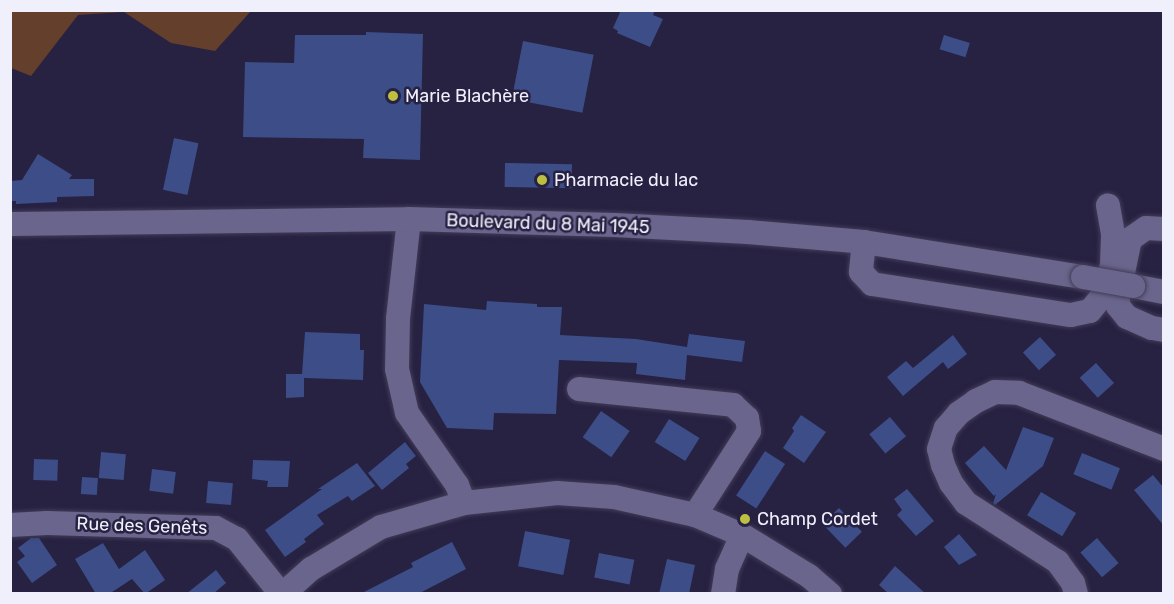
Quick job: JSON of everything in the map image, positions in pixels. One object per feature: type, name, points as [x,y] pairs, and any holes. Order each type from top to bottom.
[{"type":"street","points":[[864,242],[861,272],[872,284],[1071,315],[1090,311],[1103,295],[1112,265],[1113,234],[1108,205]]},
{"type":"street","points":[[409,219],[398,319],[397,369],[407,413],[457,485],[464,503]]},
{"type":"street","name":"Boulevard du 8 Mai 1945","points":[[10,224],[409,219],[715,230],[864,242],[1133,286]]},
{"type":"street","points":[[1164,229],[1146,228],[1130,239],[1118,297],[1118,306],[1126,317],[1152,328],[1164,330]]},
{"type":"street","points":[[1133,286],[1164,286]]},
{"type":"street","points":[[1133,286],[1164,292]]},
{"type":"street","points":[[579,389],[733,405],[747,418],[749,430],[695,515]]},
{"type":"street","points":[[1076,594],[1073,583],[1058,562],[966,503],[951,483],[943,465],[939,448],[946,428],[959,413],[976,401],[995,393],[1019,393],[1164,449]]},
{"type":"street","points":[[282,594],[310,569],[381,527],[464,503],[557,493],[614,497],[695,515],[742,535],[809,576],[830,594]]},
{"type":"street","name":"Rue des Genêts","points":[[10,525],[47,523],[216,528],[237,539],[282,594]]},
{"type":"street","points":[[723,594],[727,569],[742,535]]},
{"type":"shaded area","points":[[10,11],[251,11],[215,51],[171,43],[124,12],[78,15],[31,76],[11,68]]},
{"type":"building","points":[[621,10],[655,10],[653,15],[663,19],[650,47],[617,33],[618,31],[613,28]]},
{"type":"building","points":[[366,32],[423,34],[420,160],[363,158],[364,139],[243,137],[245,62],[294,63],[295,35],[366,35]]},
{"type":"building","points":[[944,35],[970,43],[965,57],[940,49]]},
{"type":"building","points":[[523,41],[594,55],[582,113],[512,99]]},
{"type":"building","points":[[174,138],[198,143],[187,195],[163,190]]},
{"type":"building","points":[[38,154],[72,175],[69,179],[94,179],[94,196],[57,197],[57,202],[16,204],[16,201],[10,201],[10,181],[22,180]]},
{"type":"building","points":[[505,163],[572,164],[572,188],[505,187]]},
{"type":"building","points":[[487,301],[537,304],[537,307],[562,307],[560,335],[636,339],[687,347],[689,334],[745,341],[742,362],[687,355],[685,380],[636,374],[637,363],[559,360],[556,414],[494,413],[493,430],[447,428],[420,382],[424,304],[486,310]]},
{"type":"building","points":[[305,332],[360,334],[360,350],[364,350],[363,380],[304,378],[304,397],[286,398],[286,374],[302,374]]},
{"type":"building","points":[[953,335],[967,354],[948,369],[943,362],[903,396],[887,377],[906,361],[913,368]]},
{"type":"building","points":[[1040,337],[1056,355],[1039,370],[1023,352]]},
{"type":"building","points":[[1096,363],[1114,383],[1098,398],[1080,378]]},
{"type":"building","points":[[601,411],[630,431],[611,457],[583,437]]},
{"type":"building","points":[[801,415],[826,432],[804,463],[783,448]]},
{"type":"building","points":[[890,417],[906,436],[885,454],[869,434]]},
{"type":"building","points":[[669,419],[700,438],[685,461],[655,442]]},
{"type":"building","points":[[1023,427],[1054,438],[1043,466],[995,505],[993,503],[996,494],[994,496],[965,463],[984,446],[1006,470]]},
{"type":"building","points":[[405,442],[416,456],[406,464],[409,468],[382,490],[368,473]]},
{"type":"building","points":[[765,451],[785,464],[756,509],[736,495]]},
{"type":"building","points":[[101,452],[126,454],[124,480],[99,478]]},
{"type":"building","points":[[1082,453],[1120,468],[1111,490],[1073,474]]},
{"type":"building","points":[[34,459],[58,460],[57,481],[33,480]]},
{"type":"building","points":[[253,460],[290,461],[288,487],[267,487],[268,481],[252,479]]},
{"type":"building","points":[[357,463],[375,486],[352,501],[348,496],[317,515],[324,524],[304,539],[306,542],[285,557],[265,530],[322,489],[318,489]]},
{"type":"building","points":[[152,469],[176,472],[173,494],[149,491]]},
{"type":"building","points":[[1153,475],[1164,488],[1164,526],[1134,490]]},
{"type":"building","points":[[82,477],[98,478],[97,495],[81,494]]},
{"type":"building","points":[[208,481],[233,483],[231,505],[206,503]]},
{"type":"building","points":[[907,489],[934,521],[916,536],[897,515],[902,510],[894,499]]},
{"type":"building","points":[[1041,492],[1076,513],[1062,536],[1027,515]]},
{"type":"building","points":[[839,508],[862,532],[845,548],[822,524]]},
{"type":"building","points":[[525,531],[570,540],[563,575],[518,566]]},
{"type":"building","points":[[959,534],[977,555],[959,565],[944,547]]},
{"type":"building","points":[[31,538],[39,538],[57,565],[32,583],[17,562],[25,556],[18,548]]},
{"type":"building","points":[[1097,538],[1119,563],[1102,577],[1080,552]]},
{"type":"building","points":[[452,542],[466,569],[418,594],[360,594],[413,567],[411,563]]},
{"type":"building","points":[[103,543],[119,569],[145,550],[165,580],[145,594],[132,579],[109,594],[96,594],[75,559]]},
{"type":"building","points":[[599,553],[634,560],[630,584],[594,578]]},
{"type":"building","points":[[667,559],[695,565],[689,594],[659,594]]},
{"type":"building","points":[[895,566],[926,594],[889,594],[879,585]]},
{"type":"building","points":[[216,570],[226,583],[213,594],[186,594]]},
{"type":"place","name":"Marie Blachère","points":[[393,96]]},
{"type":"place","name":"Pharmacie du lac","points":[[542,180]]},
{"type":"place","name":"Champ Cordet","points":[[745,519]]}]
